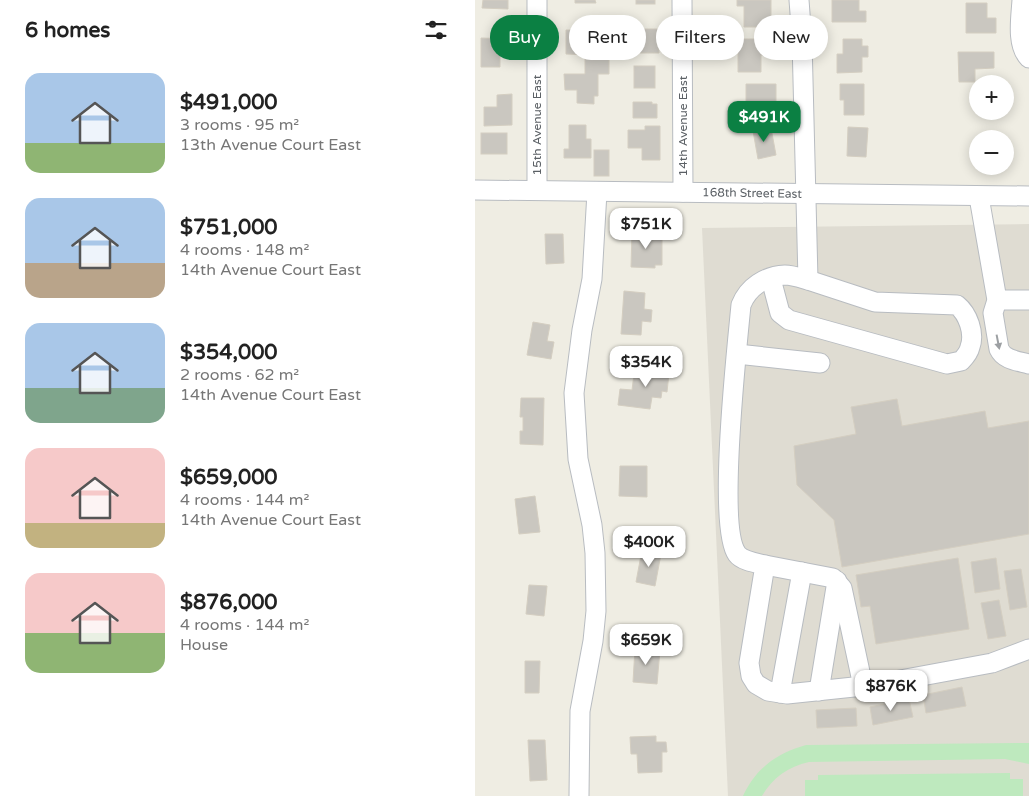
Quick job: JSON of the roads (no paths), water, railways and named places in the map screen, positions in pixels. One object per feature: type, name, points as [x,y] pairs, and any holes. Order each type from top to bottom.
[{"type":"street","name":"15th Avenue East","points":[[537,0],[537,190]]},
{"type":"street","name":"14th Avenue East","points":[[682,0],[683,192]]},
{"type":"street","points":[[799,0],[803,50],[808,280]]},
{"type":"street","points":[[1022,0],[1022,45],[1025,55],[1029,58]]},
{"type":"street","name":"168th Street East","points":[[475,190],[979,197],[1029,196]]},
{"type":"street","points":[[579,796],[580,711],[593,641],[595,582],[592,525],[578,459],[574,393],[582,330],[592,279],[597,192]]},
{"type":"street","points":[[979,197],[997,300],[993,313],[1001,354],[1029,364]]},
{"type":"street","points":[[771,278],[781,313],[789,320],[947,364],[961,361],[971,346],[968,318],[963,310],[957,306],[875,302],[808,280],[785,275],[771,278],[761,281],[744,295],[741,305],[728,481],[729,518],[735,550],[739,557],[765,565],[833,578],[837,581],[842,588],[863,686]]},
{"type":"street","points":[[997,300],[1029,300]]},
{"type":"street","points":[[737,354],[820,363]]},
{"type":"street","points":[[765,565],[749,663],[751,676],[756,684],[768,691],[780,693],[819,691],[863,686],[992,663],[1029,649]]},
{"type":"street","points":[[780,693],[802,572]]},
{"type":"street","points":[[819,691],[837,581]]}]
